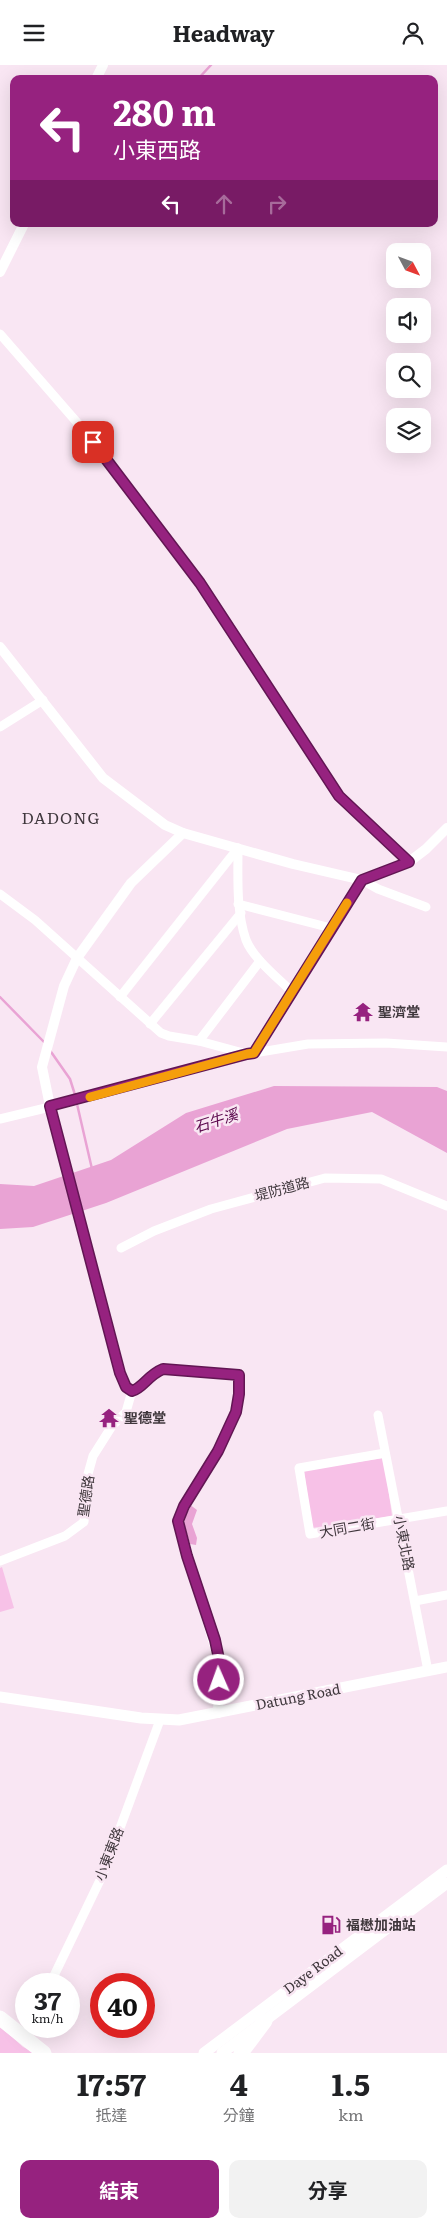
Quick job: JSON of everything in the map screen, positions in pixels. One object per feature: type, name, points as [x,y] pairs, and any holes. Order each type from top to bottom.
[{"type":"highway","points":[[0,2018],[44,2053]]},
{"type":"highway","points":[[241,2053],[265,2021]]},
{"type":"main road","name":"Datung Road","points":[[0,1697],[82,1711],[160,1720],[179,1720],[447,1667]]},
{"type":"main road","name":"Daye Road","points":[[204,2053],[447,1870]]},
{"type":"main road","name":"Daye Road","points":[[222,2053],[447,1883]]},
{"type":"street","points":[[0,272],[22,227]]},
{"type":"street","points":[[0,334],[81,427],[174,547],[200,583],[344,802],[409,862]]},
{"type":"street","points":[[0,647],[113,787],[165,825],[183,833],[293,864],[362,880],[378,889],[426,907]]},
{"type":"street","points":[[0,727],[43,700]]},
{"type":"street","points":[[250,1053],[292,992],[362,880],[409,862],[426,849],[447,828]]},
{"type":"street","points":[[183,833],[131,883],[77,958],[64,986],[42,1067],[50,1106],[123,1382],[132,1391],[138,1389],[153,1373],[163,1369],[239,1375],[239,1394],[236,1412],[218,1451],[184,1506],[178,1521],[220,1664],[218,1713]]},
{"type":"street","points":[[238,848],[240,908],[246,941],[260,961],[292,992]]},
{"type":"street","points":[[120,997],[238,848]]},
{"type":"street","points":[[0,894],[35,920],[150,1024],[169,1036],[250,1053]]},
{"type":"street","points":[[240,908],[331,928]]},
{"type":"street","points":[[150,1024],[240,908]]},
{"type":"street","points":[[199,1041],[260,961]]},
{"type":"street","points":[[0,1119],[250,1053],[308,1044],[386,1043],[447,1047]]},
{"type":"street","name":"堤防道路","points":[[121,1248],[154,1231],[210,1209],[325,1178],[381,1179],[447,1206]]},
{"type":"street","name":"聖德路","points":[[0,1561],[66,1536],[84,1522],[88,1474],[93,1456],[112,1425],[126,1412],[132,1391]]},
{"type":"street","name":"小東北路","points":[[378,1415],[416,1601],[428,1671]]},
{"type":"street","name":"大同二街","points":[[386,1453],[299,1468],[310,1535],[447,1511]]},
{"type":"street","points":[[416,1601],[447,1595]]},
{"type":"street","name":"小東東路","points":[[55,1973],[103,1874],[160,1720]]},
{"type":"shaded area","points":[[384,1458],[392,1516],[312,1528],[304,1470]]},
{"type":"shaded area","points":[[2,1567],[14,1608],[0,1612],[0,1568]]},
{"type":"shaded area","points":[[0,2026],[23,2047],[35,2053],[0,2053]]},
{"type":"water","name":"石牛溪","points":[[274,1086],[437,1087],[447,1091],[447,1153],[372,1112],[287,1129],[106,1203],[33,1227],[0,1229],[0,1184],[34,1186],[111,1160],[186,1113]]},
{"type":"water","points":[[189,1504],[197,1510],[192,1524],[197,1538],[196,1545],[190,1544],[184,1523]]},
{"type":"waterway","points":[[202,75],[211,65]]},
{"type":"waterway","points":[[0,997],[44,1042]]},
{"type":"waterway","points":[[49,1049],[70,1079],[76,1098]]},
{"type":"waterway","points":[[77,1104],[92,1169]]},
{"type":"slow traffic","points":[[90,1097],[254,1053],[347,903]]},
{"type":"place","name":"聖濟堂","points":[[363,1012]]},
{"type":"place","name":"聖德堂","points":[[109,1418]]},
{"type":"place","name":"福懋加油站","points":[[331,1925]]},
{"type":"district","name":"DADONG","points":[[61,818]]},
{"type":"route","points":[[93,442],[200,583],[339,796],[409,862],[362,880],[254,1053],[50,1106],[120,1373],[126,1387],[132,1391],[138,1389],[153,1373],[163,1369],[239,1375],[239,1394],[236,1412],[218,1451],[184,1506],[178,1521],[187,1556],[215,1640],[220,1664],[219,1680]]}]
